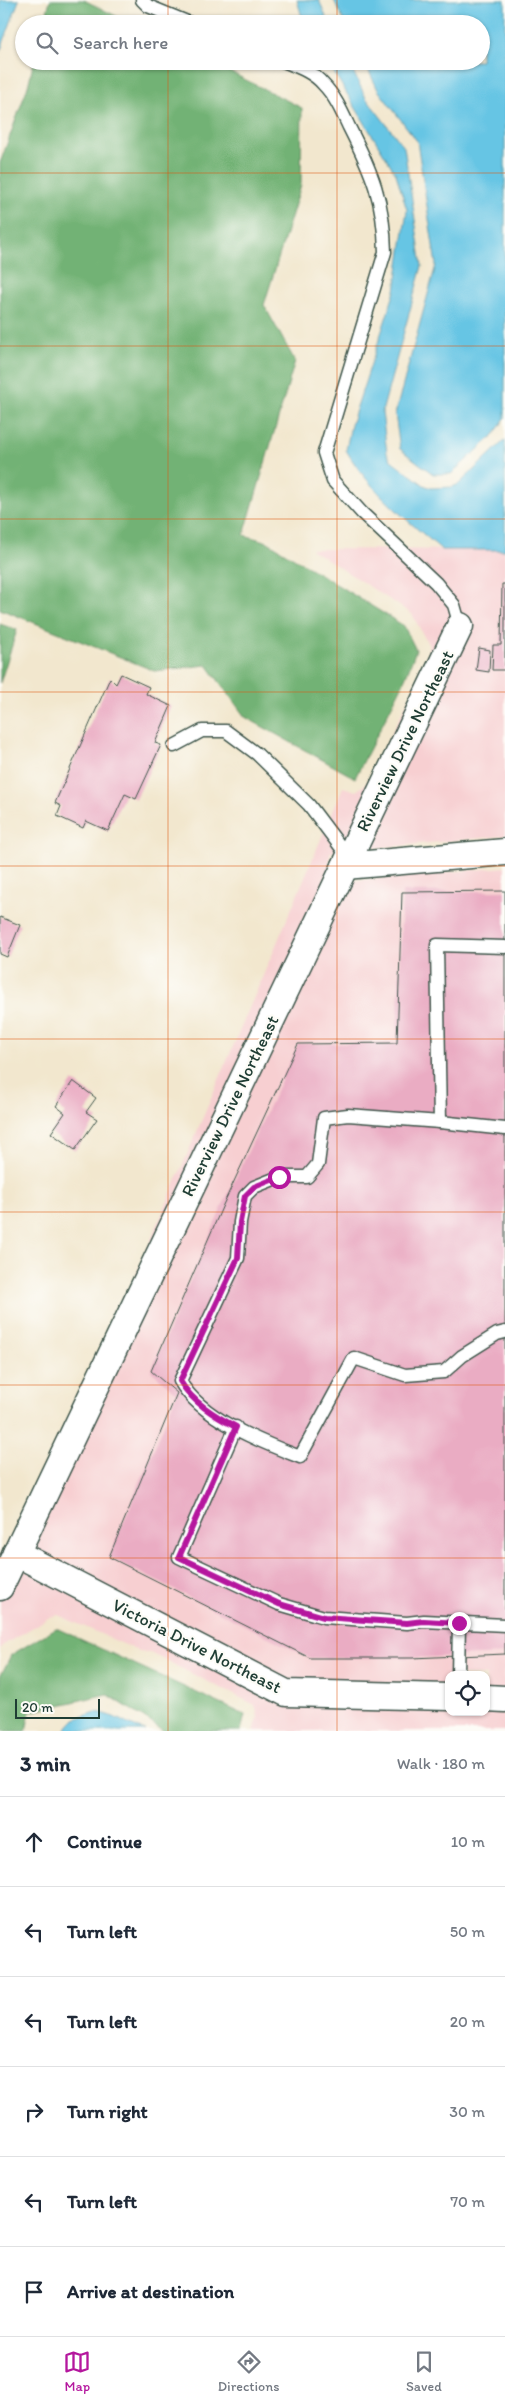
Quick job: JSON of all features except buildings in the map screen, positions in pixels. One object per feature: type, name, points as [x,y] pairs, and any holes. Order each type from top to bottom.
[{"type":"street","name":"Riverview Drive Northeast","points":[[0,1587],[460,626]]},
{"type":"street","points":[[347,862],[505,852]]},
{"type":"street","name":"Victoria Drive Northeast","points":[[16,1552],[286,1693],[445,1697]]},
{"type":"street","points":[[490,1698],[505,1698]]},
{"type":"lane","points":[[142,0],[148,6],[170,15]]},
{"type":"lane","points":[[304,70],[323,83],[337,103],[375,181],[385,226],[386,252],[324,453],[333,481],[362,513],[436,583],[454,605],[460,626]]},
{"type":"lane","points":[[174,746],[202,731],[226,731],[257,754],[309,805],[347,862]]},
{"type":"lane","points":[[440,1122],[438,945],[505,947]]},
{"type":"lane","points":[[505,1129],[348,1115],[324,1118],[318,1164],[307,1177],[279,1177],[254,1187],[245,1196],[240,1222],[238,1258],[180,1381],[187,1394],[219,1418],[300,1457],[354,1358],[406,1375],[444,1372],[462,1356],[497,1334],[505,1332]]},
{"type":"lane","points":[[236,1427],[179,1557],[279,1604],[324,1617],[407,1623],[424,1621],[505,1626]]},
{"type":"lane","points":[[458,1671],[459,1623]]},
{"type":"shaded area","points":[[311,549],[505,550],[505,836],[330,852],[329,883],[505,867],[505,1731],[254,1731],[258,1717],[255,1705],[150,1653],[139,1651],[58,1615],[50,1617],[5,1644],[0,1649],[0,1596],[343,787],[356,791],[367,783],[414,689],[428,654],[429,646],[412,614]]},
{"type":"green space","points":[[50,0],[84,0],[114,15],[46,15]]},
{"type":"green space","points":[[32,70],[226,70],[302,108],[301,185],[264,305],[295,361],[244,535],[268,542],[404,626],[416,650],[403,684],[355,778],[245,717],[207,665],[155,671],[0,609],[0,163],[28,86]]},
{"type":"green space","points":[[0,624],[17,630],[0,683]]},
{"type":"green space","points":[[56,1628],[245,1715],[241,1731],[164,1731],[107,1694],[30,1712],[26,1731],[0,1731],[0,1677],[11,1655]]},
{"type":"water","points":[[0,0],[19,0],[0,52]]},
{"type":"water","points":[[297,0],[319,0],[325,15],[301,15]]},
{"type":"water","points":[[334,0],[505,0],[505,418],[494,435],[451,474],[433,474],[400,449],[395,414],[436,265],[417,141],[378,90],[368,70],[490,70],[490,15],[341,15]]},
{"type":"water","points":[[332,70],[352,70],[366,98],[404,147],[422,266],[382,412],[387,453],[391,460],[424,485],[431,488],[452,487],[459,484],[505,440],[505,550],[442,550],[402,516],[377,491],[355,465],[346,450],[351,425],[395,291],[407,210],[396,174]]},
{"type":"water","points":[[96,1712],[109,1715],[146,1731],[64,1731],[75,1719]]},
{"type":"route","points":[[279,1177],[254,1187],[245,1196],[240,1222],[238,1258],[180,1381],[187,1394],[219,1418],[236,1427],[179,1557],[279,1604],[324,1617],[407,1623],[424,1621],[459,1623]]}]
